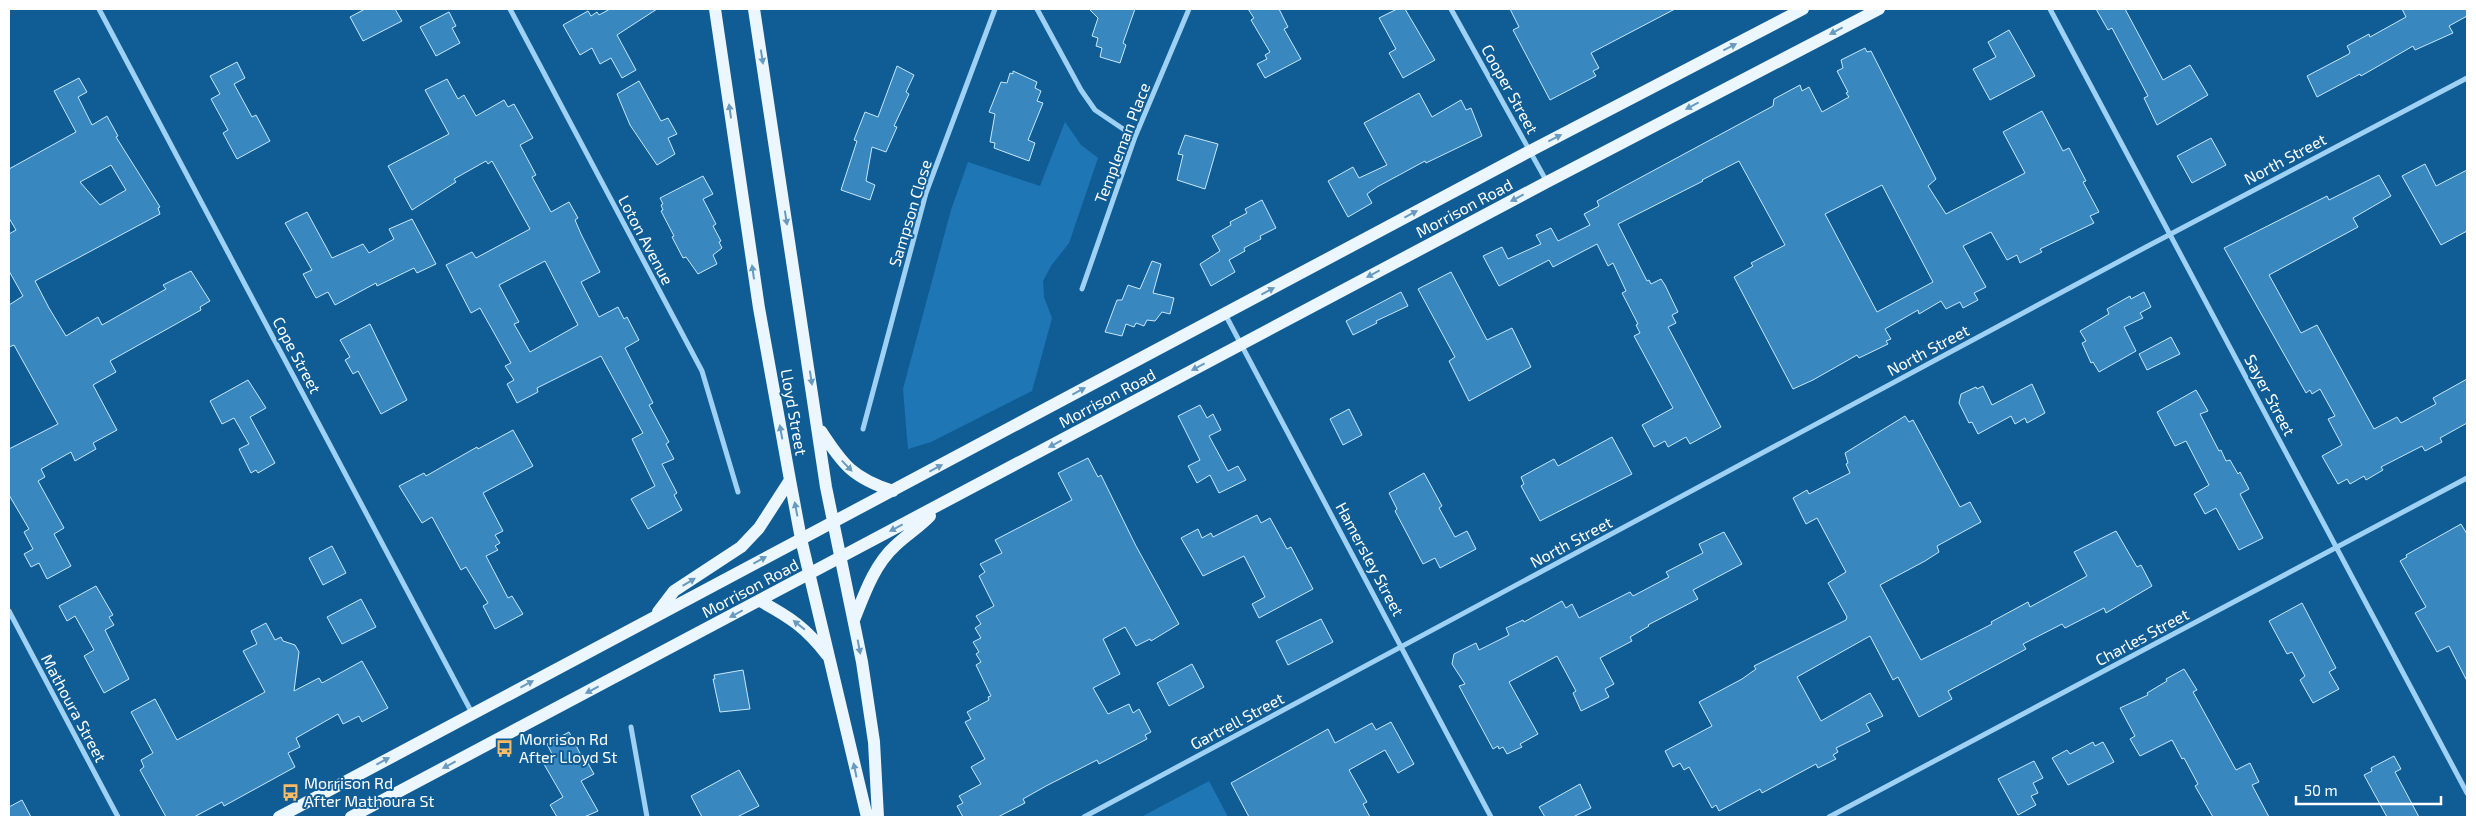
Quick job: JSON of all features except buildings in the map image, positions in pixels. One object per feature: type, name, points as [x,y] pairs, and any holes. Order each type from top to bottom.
[{"type":"main road","name":"Lloyd Street","points":[[715,9],[758,308],[790,480],[810,575],[867,817]]},
{"type":"main road","name":"Lloyd Street","points":[[754,9],[833,523],[854,620],[874,742],[878,817]]},
{"type":"main road","name":"Morrison Road","points":[[279,817],[1530,151],[1803,9]]},
{"type":"main road","name":"Morrison Road","points":[[351,817],[810,575],[1547,182],[1879,9]]},
{"type":"main road","points":[[818,427],[848,468],[867,482],[892,491]]},
{"type":"main road","points":[[655,616],[674,591],[741,547],[759,528],[790,480]]},
{"type":"main road","points":[[854,620],[867,587],[880,563],[893,547],[926,521],[941,505]]},
{"type":"main road","points":[[760,601],[787,615],[810,633],[830,659]]},
{"type":"street","name":"Cope Street","points":[[99,9],[472,713]]},
{"type":"street","name":"Loton Avenue","points":[[510,9],[702,371],[738,492]]},
{"type":"street","name":"Sampson Close","points":[[864,429],[926,193],[995,9]]},
{"type":"street","points":[[1037,9],[1080,90],[1094,110],[1135,137]]},
{"type":"street","name":"Templeman Place","points":[[1082,289],[1135,137],[1189,9]]},
{"type":"street","name":"Cooper Street","points":[[1451,9],[1547,182]]},
{"type":"street","name":"Sayer Street","points":[[2050,9],[2467,793]]},
{"type":"street","name":"North Street","points":[[1402,647],[2170,234],[2467,78]]},
{"type":"street","name":"Hamersley Street","points":[[1225,314],[1492,817]]},
{"type":"street","name":"Charles Street","points":[[1829,817],[2467,478]]},
{"type":"street","name":"Mathoura Street","points":[[9,611],[118,817]]},
{"type":"street","name":"Gartrell Street","points":[[1084,817],[1402,647]]},
{"type":"street","points":[[631,727],[647,817]]},
{"type":"shaded area","points":[[1065,122],[1081,145],[1098,158],[1069,243],[1051,266],[1043,281],[1044,297],[1052,318],[1032,391],[931,442],[908,449],[903,389],[951,210],[968,162],[1040,186]]},
{"type":"shaded area","points":[[1209,781],[1228,817],[1141,817]]},
{"type":"place","name":"Morrison Rd After Lloyd St","points":[[505,748]]},
{"type":"place","name":"Morrison Rd After Mathoura St","points":[[290,792]]}]
